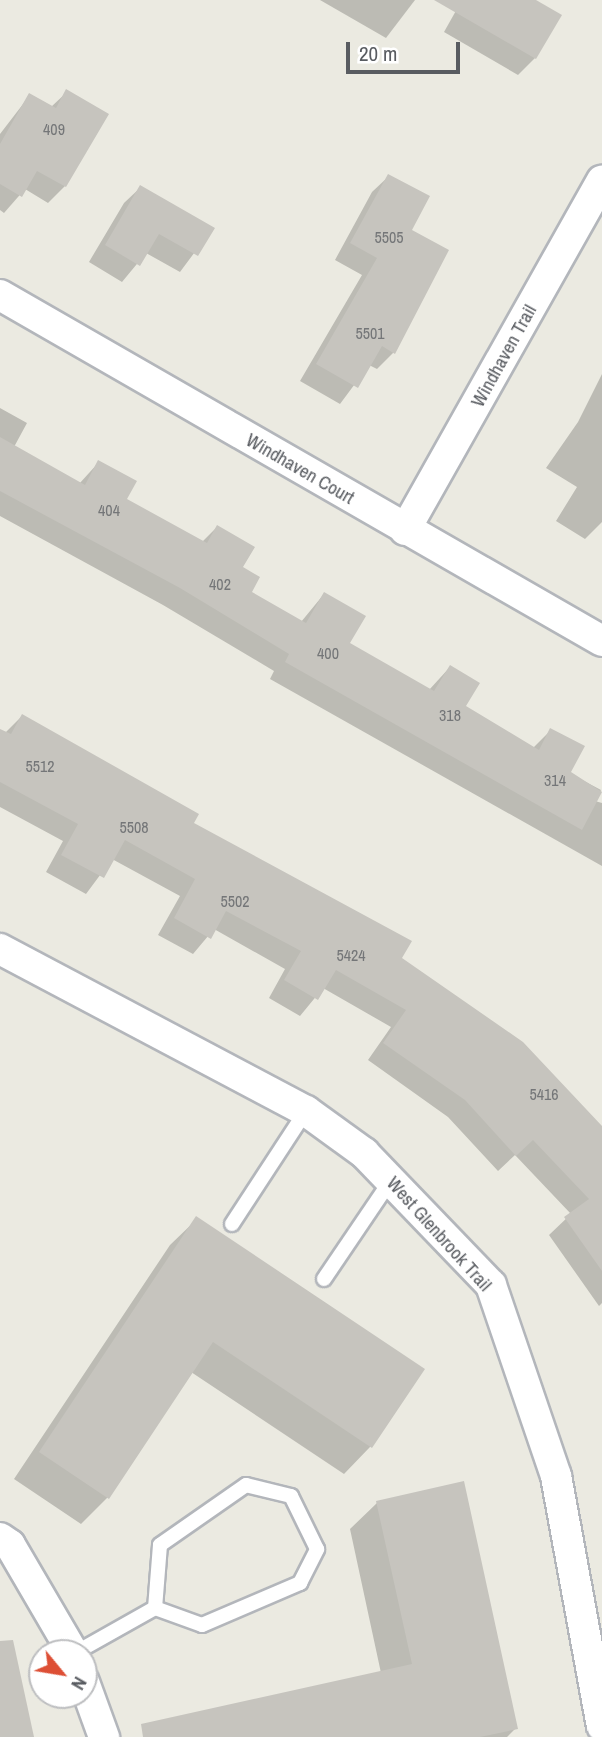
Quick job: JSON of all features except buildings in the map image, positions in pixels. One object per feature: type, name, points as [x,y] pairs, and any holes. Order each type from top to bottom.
[{"type":"street","name":"Windhaven Trail","points":[[405,530],[602,181]]},
{"type":"street","name":"Windhaven Court","points":[[0,295],[602,641]]},
{"type":"street","name":"West Glenbrook Trail","points":[[0,949],[306,1111],[364,1153],[491,1284],[556,1476],[602,1726]]},
{"type":"street","points":[[0,1538],[10,1545],[66,1639]]},
{"type":"street","points":[[94,1709],[104,1737]]},
{"type":"lane","points":[[232,1224],[306,1111]]},
{"type":"lane","points":[[324,1279],[391,1180]]},
{"type":"lane","points":[[98,1640],[155,1608],[202,1625],[300,1583],[317,1549],[291,1496],[246,1485],[160,1545],[155,1608]]}]
